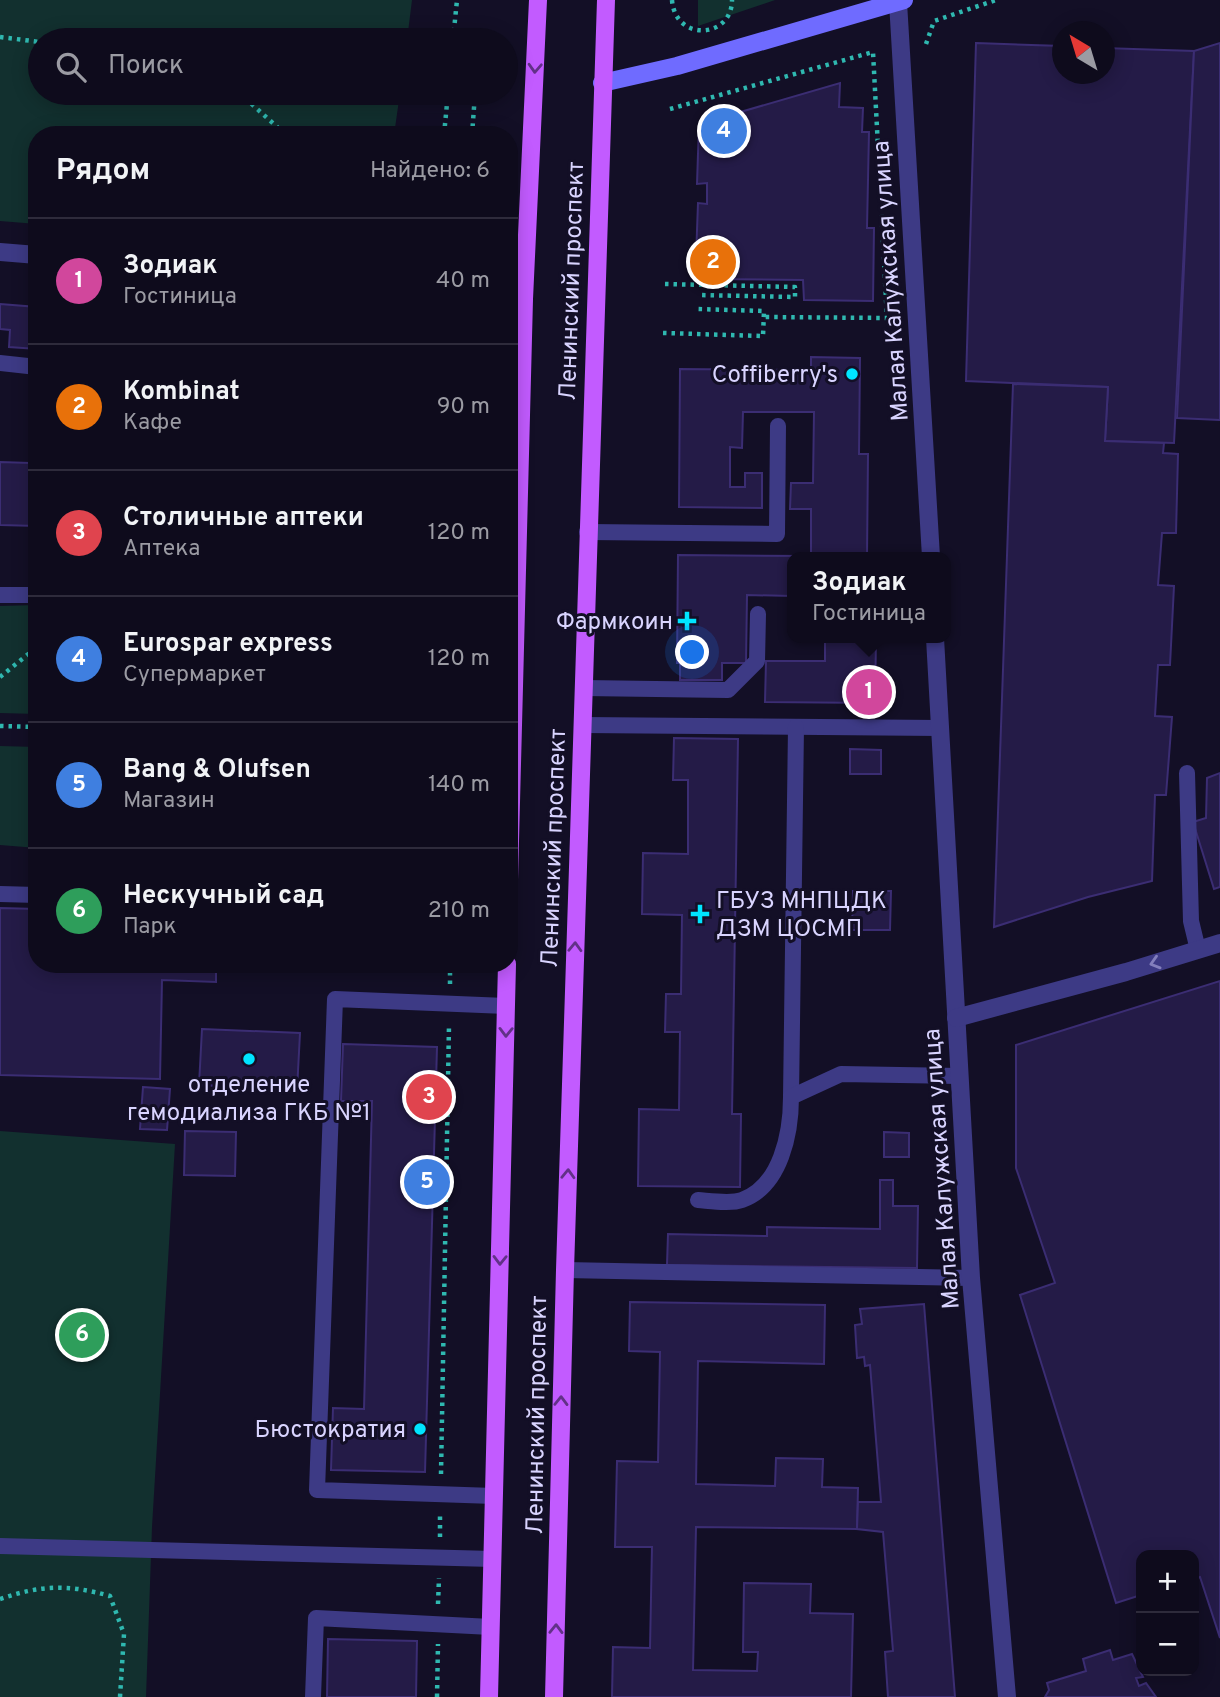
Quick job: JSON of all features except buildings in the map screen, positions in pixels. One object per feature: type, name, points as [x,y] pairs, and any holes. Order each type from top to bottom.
[{"type":"main road","name":"Ленинский проспект","points":[[518,284],[538,0]]},
{"type":"main road","name":"Ленинский проспект","points":[[554,1697],[587,532],[606,0]]},
{"type":"main road","name":"Ленинский проспект","points":[[489,1697],[507,973]]},
{"type":"street","points":[[602,83],[677,66],[901,1]]},
{"type":"street","name":"Малая Калужская улица","points":[[901,1],[931,552]]},
{"type":"street","points":[[0,252],[28,254]]},
{"type":"street","name":"Малая Калужская улица","points":[[936,643],[971,1278],[1007,1697]]},
{"type":"street","points":[[956,1018],[1220,943]]},
{"type":"lane","points":[[0,363],[28,365]]},
{"type":"lane","points":[[587,532],[777,534],[778,426]]},
{"type":"lane","points":[[0,595],[28,595]]},
{"type":"lane","points":[[583,688],[728,690],[757,661],[758,614]]},
{"type":"lane","points":[[582,724],[940,728]]},
{"type":"lane","points":[[698,1200],[741,1201],[763,1188],[779,1161],[791,1128],[796,727]]},
{"type":"lane","points":[[1186,773],[1191,921],[1198,950]]},
{"type":"lane","points":[[0,894],[28,895]]},
{"type":"lane","points":[[494,1496],[317,1490],[335,999],[506,1006]]},
{"type":"lane","points":[[450,1004],[469,1004]]},
{"type":"lane","points":[[791,1097],[841,1074],[958,1076]]},
{"type":"lane","points":[[565,1270],[971,1278]]},
{"type":"lane","points":[[0,1546],[493,1559]]},
{"type":"lane","points":[[313,1697],[316,1618],[491,1627]]},
{"type":"path","points":[[454,28],[457,0]]},
{"type":"path","points":[[672,0],[679,20],[685,26],[704,31],[722,24],[728,16],[732,0]]},
{"type":"path","points":[[926,44],[934,22],[996,0]]},
{"type":"path","points":[[0,37],[28,40]]},
{"type":"path","points":[[670,109],[873,52],[887,318],[764,317]]},
{"type":"path","points":[[254,105],[276,126]]},
{"type":"path","points":[[445,126],[447,105]]},
{"type":"path","points":[[472,126],[474,105]]},
{"type":"path","points":[[665,284],[795,287],[795,297],[698,295]]},
{"type":"path","points":[[663,333],[763,336],[764,310],[698,309]]},
{"type":"path","points":[[0,677],[28,654]]},
{"type":"path","points":[[0,726],[28,727]]},
{"type":"path","points":[[437,1697],[450,973]]},
{"type":"path","points":[[0,1599],[33,1588],[79,1587],[110,1597],[124,1634],[120,1697]]},
{"type":"green space","points":[[0,0],[412,0],[408,28],[28,28],[28,105],[398,105],[395,126],[28,126],[28,223],[0,221]]},
{"type":"green space","points":[[698,0],[775,0],[698,26]]},
{"type":"green space","points":[[28,605],[28,714],[0,713],[0,606]]},
{"type":"green space","points":[[0,746],[28,747],[28,847],[0,845]]},
{"type":"green space","points":[[0,1131],[175,1144],[152,1527],[146,1697],[0,1697]]},
{"type":"place","name":"Eurospar express","points":[[724,131]]},
{"type":"place","name":"Kombinat","points":[[713,262]]},
{"type":"place","name":"Coffiberry's","points":[[852,374]]},
{"type":"place","name":"Фармкоин","points":[[687,621]]},
{"type":"place","name":"Зодиак","points":[[869,692]]},
{"type":"place","name":"ГБУЗ МНПЦДК ДЗМ ЦОСМП","points":[[700,914]]},
{"type":"place","name":"отделение гемодиализа ГКБ №1","points":[[249,1059]]},
{"type":"place","name":"Столичные аптеки","points":[[429,1097]]},
{"type":"place","name":"Bang & Olufsen","points":[[427,1182]]},
{"type":"place","name":"Нескучный сад","points":[[82,1335]]},
{"type":"place","name":"Бюстократия","points":[[420,1429]]}]
